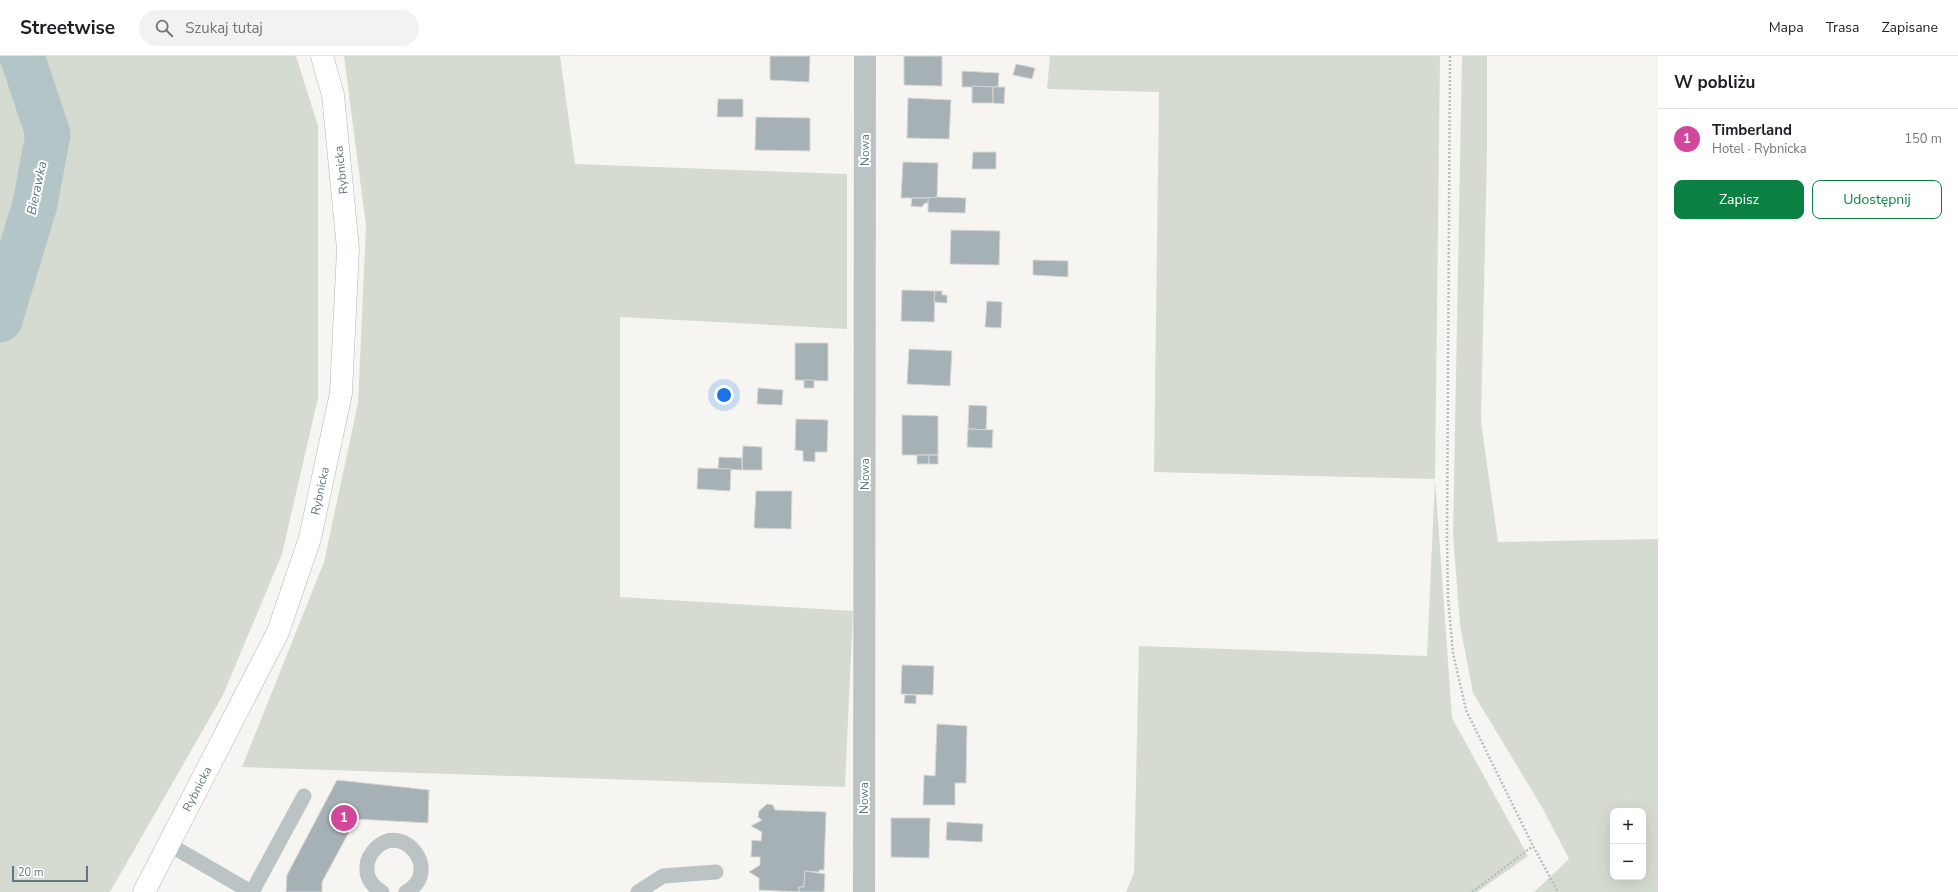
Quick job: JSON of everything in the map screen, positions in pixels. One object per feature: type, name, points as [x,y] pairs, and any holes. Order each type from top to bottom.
[{"type":"main road","name":"Rybnicka","points":[[144,892],[170,845],[278,632],[310,538],[341,393],[348,250],[333,95],[322,56]]},
{"type":"street","name":"Nowa","points":[[864,892],[865,56]]},
{"type":"lane","points":[[170,845],[251,892],[304,796]]},
{"type":"lane","points":[[382,892],[372,883],[368,875],[368,859],[379,845],[386,842],[396,841],[405,843],[413,848],[421,865],[421,874],[417,883],[406,892]]},
{"type":"lane","points":[[638,892],[663,876],[716,872]]},
{"type":"path","points":[[1450,56],[1447,546],[1448,597],[1453,653],[1466,710],[1533,846],[1558,892]]},
{"type":"path","points":[[1472,892],[1533,846]]},
{"type":"shaded area","points":[[0,56],[296,56],[318,126],[318,398],[282,554],[223,695],[110,892],[0,892]]},
{"type":"shaded area","points":[[344,56],[560,56],[575,164],[847,174],[847,329],[620,317],[620,597],[853,611],[845,787],[242,767],[324,562],[358,403],[366,226]]},
{"type":"shaded area","points":[[1050,56],[1440,56],[1435,479],[1154,472],[1159,92],[1047,89]]},
{"type":"shaded area","points":[[1462,56],[1487,56],[1487,151],[1481,422],[1498,542],[1658,539],[1658,892],[1534,892],[1569,859],[1543,809],[1473,693],[1460,625],[1453,535]]},
{"type":"shaded area","points":[[1435,479],[1452,718],[1528,856],[1477,892],[1126,892],[1134,873],[1139,646],[1427,656]]},
{"type":"building","points":[[770,56],[810,56],[809,82],[770,80]]},
{"type":"building","points":[[904,56],[942,56],[942,86],[904,85]]},
{"type":"building","points":[[1016,64],[1035,68],[1032,79],[1013,75]]},
{"type":"building","points":[[962,71],[999,73],[998,87],[962,87]]},
{"type":"building","points":[[972,86],[993,87],[993,103],[972,103]]},
{"type":"building","points":[[993,87],[1005,87],[1004,104],[993,103]]},
{"type":"building","points":[[908,98],[951,100],[949,139],[907,138]]},
{"type":"building","points":[[718,99],[743,99],[743,117],[717,117]]},
{"type":"building","points":[[756,117],[810,118],[810,151],[755,150]]},
{"type":"building","points":[[973,152],[996,152],[996,169],[972,169]]},
{"type":"building","points":[[903,162],[938,163],[937,198],[901,198]]},
{"type":"building","points":[[912,198],[928,198],[928,203],[925,203],[922,207],[911,206]]},
{"type":"building","points":[[928,198],[966,198],[965,213],[928,212]]},
{"type":"building","points":[[951,230],[1000,231],[999,265],[950,264]]},
{"type":"building","points":[[1033,260],[1068,261],[1068,277],[1033,275]]},
{"type":"building","points":[[902,290],[935,291],[934,322],[901,321]]},
{"type":"building","points":[[935,291],[942,291],[942,295],[947,295],[947,303],[934,302]]},
{"type":"building","points":[[987,301],[1002,302],[1001,328],[985,327]]},
{"type":"building","points":[[795,343],[828,343],[828,381],[795,380]]},
{"type":"building","points":[[909,349],[952,351],[950,386],[907,384]]},
{"type":"building","points":[[804,380],[814,380],[814,388],[804,388]]},
{"type":"building","points":[[758,388],[783,390],[782,405],[757,404]]},
{"type":"building","points":[[969,405],[987,406],[986,430],[968,429]]},
{"type":"building","points":[[902,415],[938,416],[938,455],[902,455]]},
{"type":"building","points":[[796,419],[828,420],[827,452],[815,452],[815,462],[803,461],[803,451],[795,450]]},
{"type":"building","points":[[968,429],[993,430],[992,448],[967,447]]},
{"type":"building","points":[[743,446],[762,447],[762,470],[742,470]]},
{"type":"building","points":[[917,455],[929,455],[929,464],[917,464]]},
{"type":"building","points":[[929,455],[938,455],[938,464],[929,464]]},
{"type":"building","points":[[719,457],[742,458],[742,470],[718,469]]},
{"type":"building","points":[[698,468],[731,469],[730,491],[697,489]]},
{"type":"building","points":[[756,491],[792,491],[791,529],[754,528]]},
{"type":"building","points":[[902,665],[934,666],[933,695],[901,694]]},
{"type":"building","points":[[905,695],[916,695],[916,704],[904,703]]},
{"type":"building","points":[[937,724],[967,726],[966,783],[955,783],[955,805],[923,805],[924,775],[935,776]]},
{"type":"building","points":[[337,780],[429,790],[428,823],[356,819],[322,882],[322,892],[286,892],[287,875]]},
{"type":"building","points":[[767,804],[773,805],[775,810],[826,812],[824,870],[819,870],[819,872],[805,871],[804,887],[799,887],[799,892],[759,890],[759,878],[749,872],[760,865],[760,857],[751,857],[752,840],[761,841],[762,832],[751,826],[762,820],[758,817],[759,811]]},
{"type":"building","points":[[891,818],[930,818],[929,858],[891,857]]},
{"type":"building","points":[[947,822],[983,824],[982,842],[946,840]]},
{"type":"building","points":[[805,871],[825,874],[824,892],[799,892],[799,887],[804,887]]},
{"type":"waterway","name":"Bierawka","points":[[0,320],[35,204],[48,134],[22,56]]},
{"type":"place","name":"Timberland","points":[[344,818]]}]
